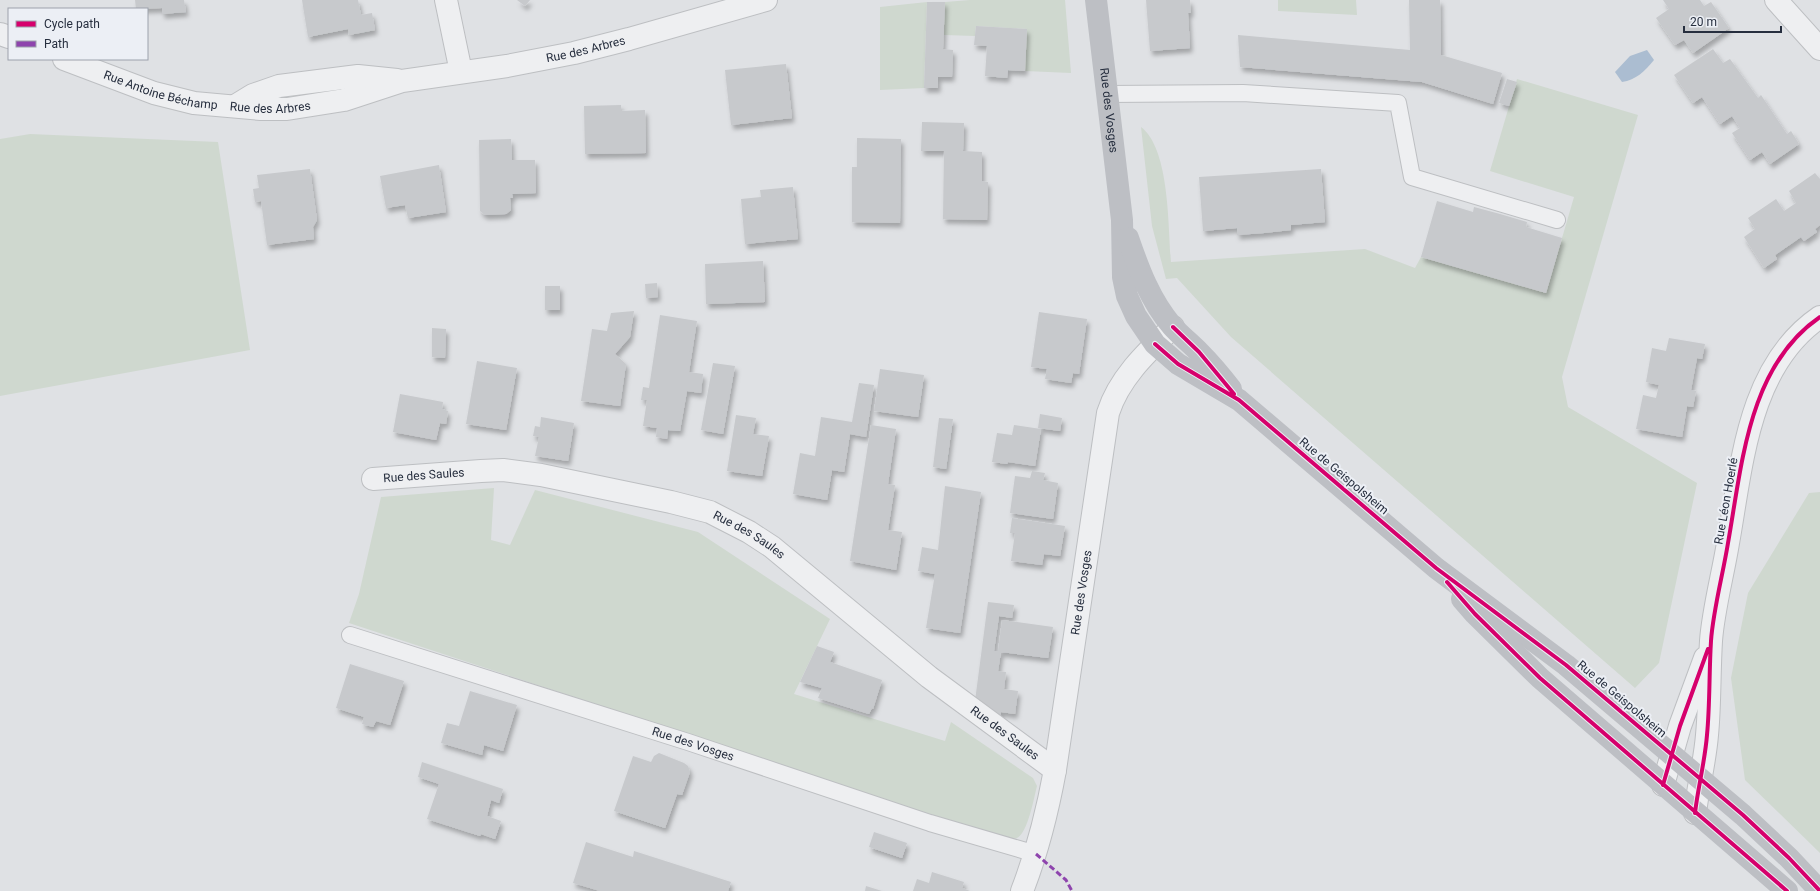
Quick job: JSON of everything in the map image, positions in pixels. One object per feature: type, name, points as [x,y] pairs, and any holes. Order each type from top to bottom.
[{"type":"main road","name":"Rue des Vosges","points":[[1096,0],[1122,220],[1123,277],[1127,296],[1136,316],[1155,344]]},
{"type":"main road","name":"Rue des Vosges","points":[[1122,220],[1140,273],[1150,293],[1173,327]]},
{"type":"main road","name":"Rue de Geispolsheim","points":[[1173,327],[1218,373],[1239,400]]},
{"type":"main road","name":"Rue de Geispolsheim","points":[[1155,344],[1178,364],[1239,400],[1436,568],[1566,665],[1743,816],[1789,858],[1820,891]]},
{"type":"main road","name":"Rue de Geispolsheim","points":[[1436,568],[1475,614],[1540,678],[1787,891]]},
{"type":"street","points":[[446,0],[461,72]]},
{"type":"street","name":"Rue des Arbres","points":[[235,106],[261,109],[288,109],[321,105],[362,95],[402,80],[507,66],[574,53],[766,0]]},
{"type":"street","points":[[1776,0],[1820,49]]},
{"type":"street","name":"Rue Antoine Béchamp","points":[[67,60],[154,93],[194,103],[235,106]]},
{"type":"street","name":"Rue Léon Hoerlé","points":[[1695,813],[1707,737],[1711,640],[1744,457],[1758,405],[1771,372],[1784,350],[1801,332],[1820,317]]},
{"type":"street","name":"Rue des Vosges","points":[[1022,891],[1036,854],[1046,820],[1055,770],[1108,413],[1112,401],[1127,377],[1155,344],[1173,327]]},
{"type":"street","name":"Rue des Saules","points":[[373,479],[482,471],[522,472],[671,502],[710,512],[749,532],[777,551],[934,681],[1055,770]]},
{"type":"street","name":"Rue Léon Hoerlé","points":[[1663,785],[1711,640]]},
{"type":"lane","points":[[1107,94],[1243,93],[1398,103],[1412,178],[1558,220]]},
{"type":"lane","name":"Rue des Vosges","points":[[350,635],[688,742],[930,823],[1036,854]]},
{"type":"shaded area","points":[[970,0],[1065,0],[1071,73],[1025,71],[1027,29],[976,26],[975,36],[944,35],[945,2]]},
{"type":"shaded area","points":[[1278,0],[1356,0],[1357,15],[1278,11]]},
{"type":"shaded area","points":[[927,2],[924,88],[880,90],[880,7]]},
{"type":"shaded area","points":[[1517,79],[1638,115],[1562,377],[1568,407],[1697,483],[1659,663],[1635,688],[1231,337],[1177,278],[1166,279],[1152,226],[1141,127],[1150,138],[1158,152],[1162,170],[1168,210],[1171,262],[1365,249],[1415,268],[1421,257],[1546,293],[1574,197],[1490,171]]},
{"type":"shaded area","points":[[30,134],[218,142],[250,350],[0,396],[0,139]]},
{"type":"shaded area","points":[[494,488],[491,540],[510,545],[535,490],[698,532],[830,619],[794,694],[945,741],[951,722],[1033,778],[1037,786],[1027,822],[1021,835],[1012,839],[999,837],[349,623],[359,594],[381,497]]},
{"type":"shaded area","points":[[1820,492],[1820,853],[1745,780],[1731,678],[1748,593],[1809,493]]},
{"type":"water","points":[[1647,50],[1654,60],[1640,74],[1632,79],[1622,82],[1615,72],[1630,56]]},
{"type":"building","points":[[135,0],[184,0],[186,12],[162,14],[162,8],[136,8]]},
{"type":"building","points":[[302,0],[358,0],[361,15],[372,13],[375,30],[349,35],[348,29],[308,37]]},
{"type":"building","points":[[517,0],[530,0],[525,6]]},
{"type":"building","points":[[1146,0],[1190,0],[1191,13],[1188,13],[1190,48],[1150,51]]},
{"type":"building","points":[[1409,0],[1440,0],[1441,55],[1502,73],[1493,104],[1422,82],[1240,67],[1238,35],[1410,50]]},
{"type":"building","points":[[1663,0],[1700,0],[1704,6],[1711,2],[1729,28],[1693,53],[1684,40],[1675,45],[1656,18],[1669,9]]},
{"type":"building","points":[[927,2],[945,2],[943,49],[953,50],[952,77],[938,77],[938,88],[924,88]]},
{"type":"building","points":[[976,26],[1027,29],[1025,71],[1008,70],[1007,78],[985,76],[987,46],[974,45]]},
{"type":"building","points":[[1713,49],[1723,63],[1730,59],[1758,98],[1761,95],[1787,134],[1791,131],[1799,144],[1770,164],[1762,152],[1750,160],[1732,133],[1740,128],[1732,116],[1720,124],[1702,97],[1693,103],[1674,75]]},
{"type":"building","points":[[786,64],[792,118],[731,125],[725,70]]},
{"type":"building","points":[[1507,79],[1517,82],[1509,106],[1499,103]]},
{"type":"building","points":[[621,105],[621,111],[645,110],[646,153],[585,154],[584,106]]},
{"type":"building","points":[[922,122],[964,123],[963,151],[982,152],[982,181],[988,182],[987,220],[943,219],[944,151],[921,151]]},
{"type":"building","points":[[857,138],[901,139],[900,223],[852,222],[852,167],[857,167]]},
{"type":"building","points":[[511,139],[512,160],[535,160],[536,193],[512,194],[513,198],[510,198],[511,210],[506,214],[485,215],[480,211],[479,140]]},
{"type":"building","points":[[439,165],[446,212],[408,218],[405,205],[386,208],[380,176]]},
{"type":"building","points":[[310,169],[317,220],[313,227],[314,239],[267,245],[261,201],[255,202],[253,189],[259,188],[257,175]]},
{"type":"building","points":[[1321,169],[1325,222],[1291,225],[1291,230],[1237,235],[1237,228],[1203,231],[1199,177]]},
{"type":"building","points":[[1815,173],[1820,179],[1820,225],[1815,229],[1817,232],[1804,241],[1801,237],[1775,255],[1777,259],[1764,268],[1744,237],[1755,229],[1748,218],[1776,199],[1784,211],[1796,203],[1789,191]]},
{"type":"building","points":[[793,187],[798,239],[745,244],[741,199],[761,197],[760,190]]},
{"type":"building","points":[[1437,201],[1473,212],[1474,207],[1500,214],[1527,222],[1526,227],[1562,238],[1546,293],[1421,257]]},
{"type":"building","points":[[763,261],[765,302],[706,304],[705,264]]},
{"type":"building","points":[[657,283],[658,297],[646,298],[645,284]]},
{"type":"building","points":[[545,286],[560,286],[560,310],[545,310]]},
{"type":"building","points":[[634,311],[630,337],[615,354],[626,364],[620,406],[581,401],[592,329],[607,331],[611,313]]},
{"type":"building","points":[[1039,312],[1087,319],[1079,374],[1073,373],[1071,383],[1045,379],[1047,369],[1031,367]]},
{"type":"building","points":[[660,315],[697,321],[689,372],[703,374],[701,393],[687,391],[680,431],[668,430],[667,439],[656,437],[657,428],[643,426],[647,400],[641,400],[643,387],[649,388]]},
{"type":"building","points":[[432,328],[446,329],[445,358],[432,357]]},
{"type":"building","points":[[1669,338],[1705,344],[1702,359],[1697,358],[1691,390],[1696,391],[1693,407],[1687,406],[1682,437],[1636,429],[1643,395],[1656,398],[1659,385],[1646,382],[1652,348],[1666,351]]},
{"type":"building","points":[[477,361],[517,368],[506,430],[466,424]]},
{"type":"building","points":[[713,363],[735,366],[723,434],[701,430]]},
{"type":"building","points":[[880,369],[924,375],[918,417],[874,411]]},
{"type":"building","points":[[859,383],[874,385],[866,437],[850,434],[844,472],[832,470],[827,500],[793,494],[800,453],[815,456],[821,417],[852,422]]},
{"type":"building","points":[[400,394],[443,402],[442,409],[448,411],[446,424],[440,423],[436,440],[393,432]]},
{"type":"building","points":[[1040,414],[1062,418],[1060,431],[1038,428]]},
{"type":"building","points":[[736,415],[756,418],[753,434],[769,436],[762,476],[727,471]]},
{"type":"building","points":[[541,417],[574,423],[568,461],[535,456],[539,437],[533,436],[535,426],[540,427]]},
{"type":"building","points":[[939,418],[953,419],[946,469],[933,467]]},
{"type":"building","points":[[871,425],[896,429],[888,484],[895,485],[888,530],[902,532],[896,570],[850,561]]},
{"type":"building","points":[[1014,425],[1041,429],[1035,466],[1008,462],[1007,464],[992,462],[997,433],[1012,435]]},
{"type":"building","points":[[1032,471],[1045,473],[1043,480],[1058,483],[1053,519],[1010,513],[1015,476],[1030,478]]},
{"type":"building","points":[[945,486],[981,492],[960,633],[926,628],[935,574],[918,571],[922,547],[938,550]]},
{"type":"building","points":[[1012,518],[1065,526],[1060,556],[1044,554],[1042,565],[1011,561],[1015,533],[1010,533]]},
{"type":"building","points":[[988,602],[1014,605],[1012,618],[999,616],[994,651],[998,651],[1002,620],[1053,627],[1048,658],[1001,652],[998,671],[1006,672],[1004,689],[1018,691],[1015,714],[1001,712],[1000,717],[975,701]]},
{"type":"building","points":[[817,646],[834,652],[830,662],[882,680],[873,709],[872,708],[869,714],[818,698],[822,688],[800,682]]},
{"type":"building","points":[[350,664],[404,681],[390,725],[376,721],[373,727],[362,724],[364,717],[336,708]]},
{"type":"building","points":[[470,691],[517,705],[503,751],[484,745],[482,755],[441,743],[447,723],[459,726]]},
{"type":"building","points":[[659,753],[684,763],[688,766],[690,772],[682,795],[677,794],[665,828],[614,811],[633,756],[651,762],[654,756]]},
{"type":"building","points":[[422,762],[503,789],[499,803],[491,800],[487,816],[501,821],[495,839],[481,834],[480,836],[427,819],[439,784],[418,777]]},
{"type":"building","points":[[874,832],[907,843],[902,858],[869,847]]},
{"type":"building","points":[[586,842],[633,857],[634,851],[731,882],[728,891],[600,891],[573,883]]},
{"type":"building","points":[[932,872],[964,882],[962,888],[970,891],[913,891],[917,879],[929,883]]},
{"type":"building","points":[[866,886],[882,891],[865,891]]},
{"type":"marked path","points":[[1036,854],[1066,880],[1072,891]]},
{"type":"cycle path","points":[[1695,813],[1707,735],[1712,629],[1744,450],[1752,419],[1763,389],[1777,362],[1796,338],[1820,317]]},
{"type":"cycle path","points":[[1173,327],[1199,352],[1234,394]]},
{"type":"cycle path","points":[[1155,344],[1178,364],[1239,400],[1436,568],[1566,665],[1743,815],[1789,858],[1820,891]]},
{"type":"cycle path","points":[[1447,582],[1475,614],[1540,678],[1787,891]]},
{"type":"cycle path","points":[[1663,785],[1680,726],[1708,649]]}]
